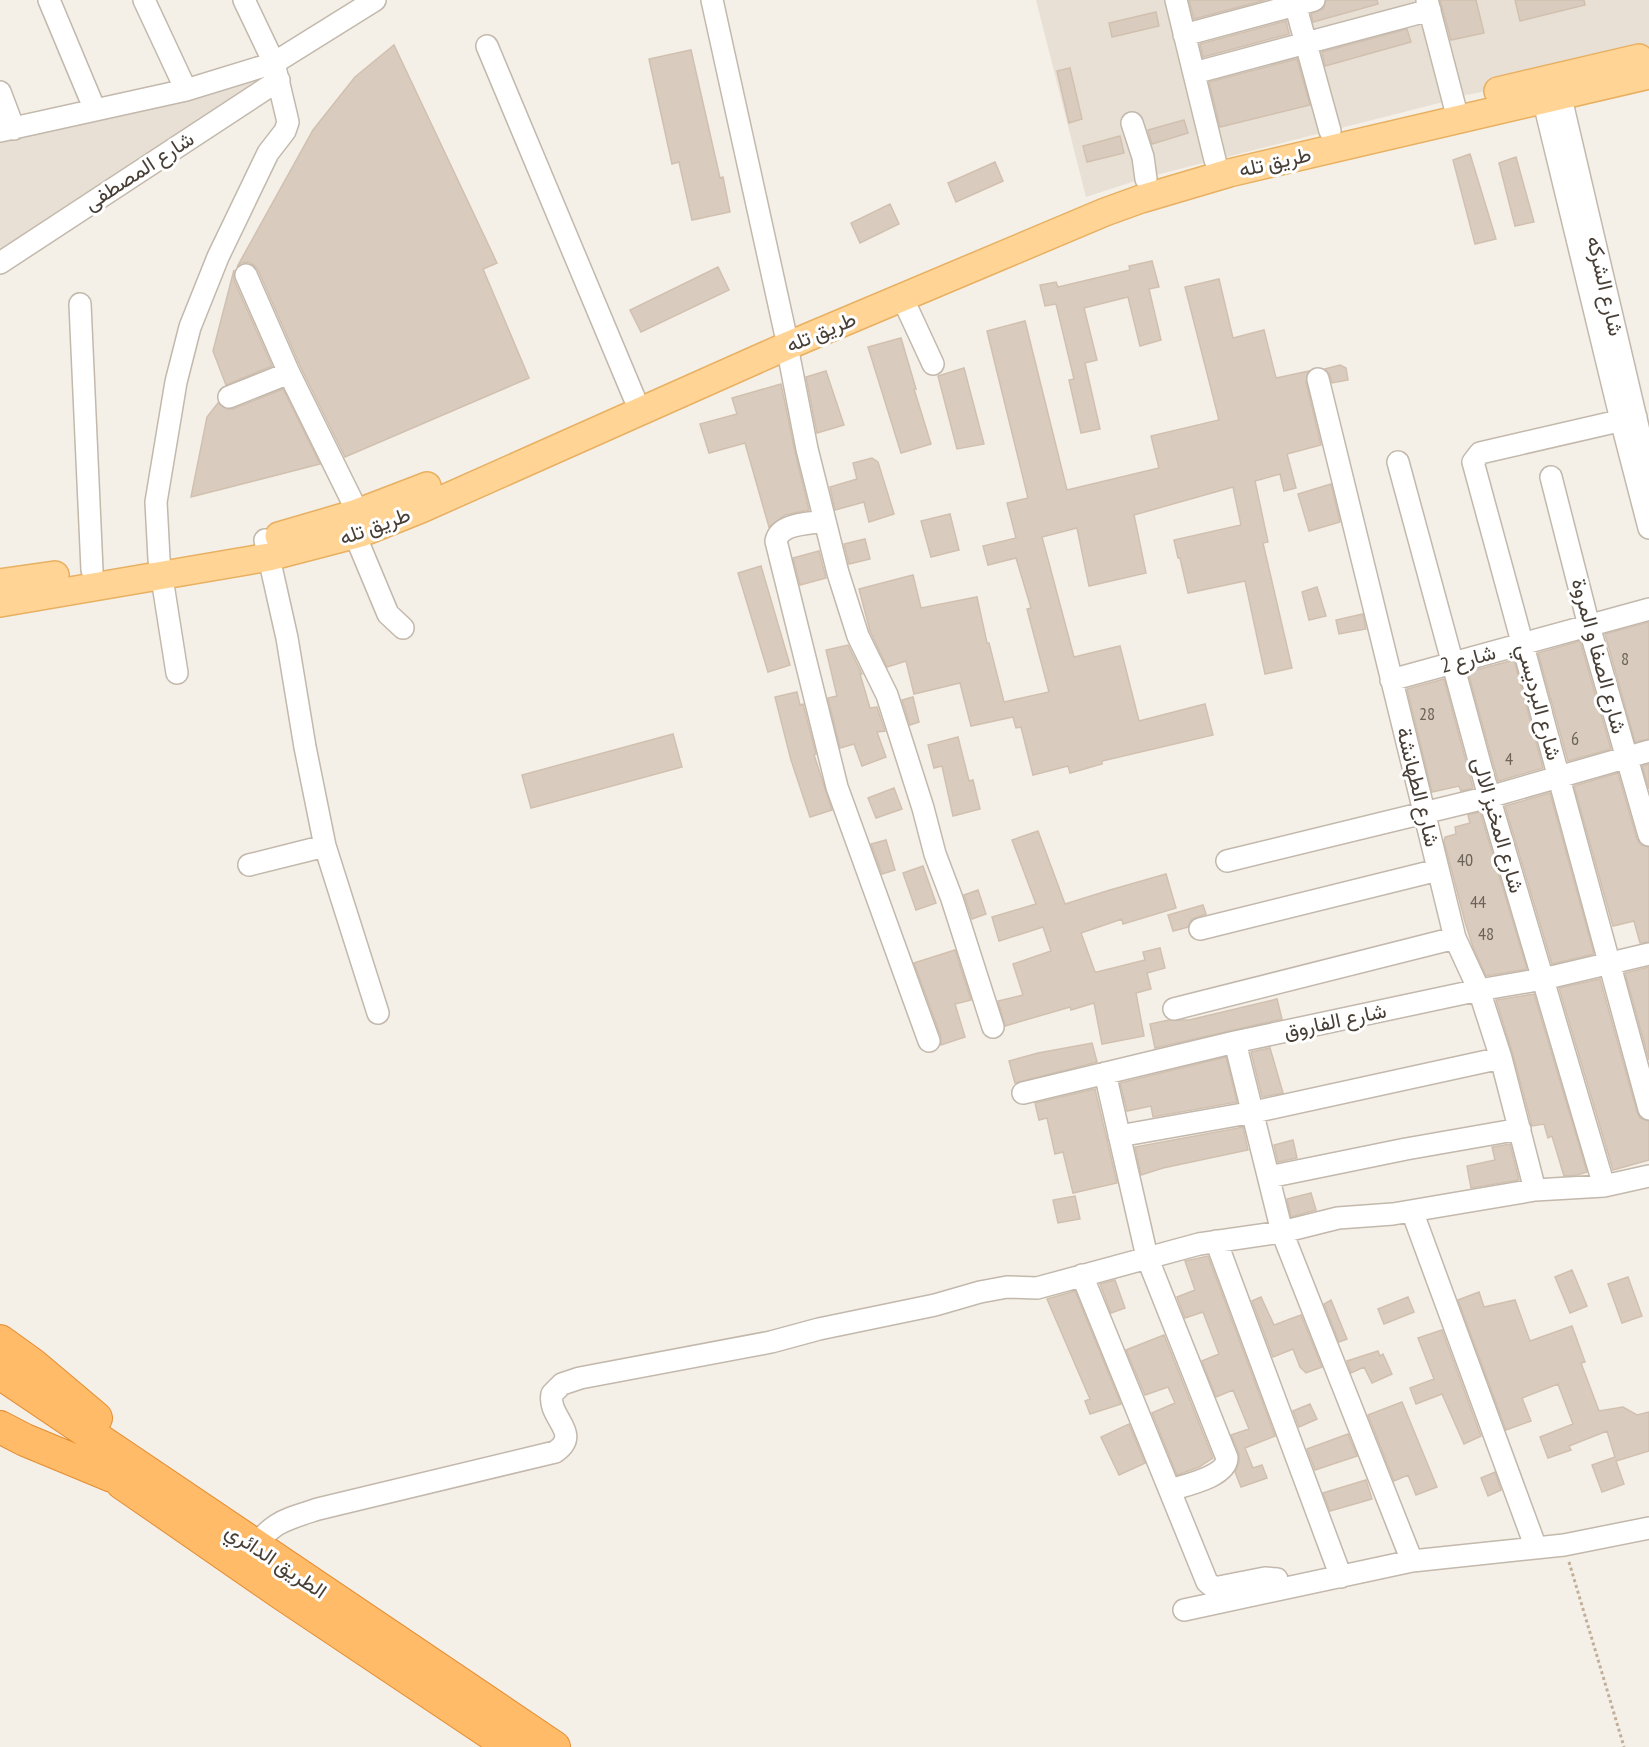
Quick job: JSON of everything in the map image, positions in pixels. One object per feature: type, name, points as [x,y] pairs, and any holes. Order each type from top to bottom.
[{"type":"highway","points":[[0,1341],[32,1364],[166,1475],[187,1501]]},
{"type":"highway","name":"الطريق الدائري","points":[[0,1373],[187,1501],[248,1556],[511,1747]]},
{"type":"highway","name":"الطريق الدائري","points":[[0,1399],[112,1476],[248,1556],[554,1747]]},
{"type":"highway","points":[[0,1427],[112,1476]]},
{"type":"main road","name":"طريق تله","points":[[786,339],[902,297],[1141,199],[1456,110],[1550,88],[1649,56]]},
{"type":"main road","name":"طريق تله","points":[[1550,88],[1649,75]]},
{"type":"main road","name":"طريق تله","points":[[0,603],[161,567],[267,548],[357,524],[411,513],[670,390],[1083,202],[1146,179],[1330,131],[1456,110]]},
{"type":"main road","name":"طريق تله","points":[[357,524],[414,492],[634,397],[670,390]]},
{"type":"main road","name":"طريق تله","points":[[0,583],[92,570],[161,567]]},
{"type":"street","points":[[49,0],[95,110]]},
{"type":"street","points":[[144,0],[186,90]]},
{"type":"street","points":[[177,673],[161,567],[156,502],[176,382],[190,327],[218,257],[268,153],[287,126],[287,116],[276,71],[244,0]]},
{"type":"street","name":"شارع المصطفى","points":[[0,263],[375,0]]},
{"type":"street","points":[[712,0],[824,521],[858,636],[886,695],[923,808],[935,854],[952,899],[993,1027]]},
{"type":"street","points":[[1176,0],[1215,160]]},
{"type":"street","points":[[1184,35],[1301,2],[1306,43],[1330,131]]},
{"type":"street","points":[[1194,73],[1306,43],[1429,5],[1456,110]]},
{"type":"street","points":[[487,46],[634,397]]},
{"type":"street","points":[[0,92],[7,130],[276,71]]},
{"type":"street","name":"شارع الشركه","points":[[1550,88],[1628,419],[1649,474],[1644,491],[1649,528]]},
{"type":"street","points":[[1132,123],[1143,157],[1146,179]]},
{"type":"street","points":[[246,275],[357,524],[388,614],[403,628]]},
{"type":"street","points":[[902,297],[933,364]]},
{"type":"street","points":[[80,304],[92,570]]},
{"type":"street","points":[[229,397],[289,374]]},
{"type":"street","name":"شارع الطهانشة","points":[[1318,379],[1455,938],[1479,990],[1501,1058],[1535,1190]]},
{"type":"street","name":"شارع البرديسي","points":[[1628,419],[1480,453],[1475,456],[1473,468],[1649,1109]]},
{"type":"street","name":"شارع المخبز الالى","points":[[1398,462],[1489,796],[1604,1186]]},
{"type":"street","name":"شارع الصفا و المروة","points":[[1551,477],[1589,626],[1649,835]]},
{"type":"street","points":[[824,521],[785,528],[777,535],[776,541],[837,787],[928,1041]]},
{"type":"street","points":[[267,548],[287,638],[305,747],[325,846],[378,1013]]},
{"type":"street","name":"شارع 2","points":[[1391,680],[1649,609]]},
{"type":"street","points":[[1227,861],[1424,813],[1649,751]]},
{"type":"street","points":[[249,865],[325,846]]},
{"type":"street","points":[[1200,929],[1438,870]]},
{"type":"street","points":[[1174,1009],[1455,938]]},
{"type":"street","name":"شارع الفاروق","points":[[1023,1093],[1235,1042],[1479,990],[1543,979],[1649,954]]},
{"type":"street","points":[[1235,1042],[1282,1232],[1412,1561]]},
{"type":"street","points":[[1119,1136],[1254,1112],[1501,1058]]},
{"type":"street","points":[[1105,1073],[1147,1257],[1227,1458],[1227,1463],[1219,1473],[1170,1490]]},
{"type":"street","points":[[1269,1177],[1520,1129]]},
{"type":"street","points":[[248,1556],[271,1527],[318,1509],[555,1452],[566,1443],[567,1439],[551,1404],[552,1394],[562,1384],[571,1381],[771,1342],[819,1329],[935,1305],[980,1292],[1007,1287],[1037,1288],[1147,1257],[1216,1241],[1282,1232],[1338,1218],[1393,1214],[1535,1190],[1604,1186],[1649,1176]]},
{"type":"street","points":[[1412,1210],[1536,1548]]},
{"type":"street","points":[[1216,1241],[1341,1576]]},
{"type":"street","points":[[1082,1275],[1210,1585],[1214,1588],[1265,1578],[1285,1581],[1292,1587]]},
{"type":"street","points":[[1184,1610],[1412,1561],[1564,1545],[1649,1528]]},
{"type":"path","points":[[1564,1545],[1624,1747]]},
{"type":"shaded area","points":[[1036,0],[1425,0],[1451,100],[1144,178],[1086,197]]},
{"type":"shaded area","points":[[1430,0],[1649,0],[1649,59],[1456,97]]},
{"type":"shaded area","points":[[273,63],[279,80],[0,260],[0,132]]},
{"type":"building","points":[[1189,0],[1265,0],[1194,19]]},
{"type":"building","points":[[1326,0],[1377,0],[1378,4],[1313,22],[1311,14],[1323,9]]},
{"type":"building","points":[[1440,0],[1476,0],[1484,33],[1451,40]]},
{"type":"building","points":[[1515,0],[1584,0],[1585,5],[1520,21]]},
{"type":"building","points":[[1156,12],[1159,26],[1112,37],[1109,23]]},
{"type":"building","points":[[1286,21],[1289,34],[1203,57],[1200,44]]},
{"type":"building","points":[[1407,29],[1411,42],[1325,66],[1322,52]]},
{"type":"building","points":[[394,45],[497,263],[483,269],[529,378],[345,457],[301,368],[258,270],[248,262],[241,263],[237,267],[313,130],[355,77]]},
{"type":"building","points":[[691,50],[730,212],[692,220],[679,162],[672,164],[649,59]]},
{"type":"building","points":[[1297,59],[1310,105],[1220,127],[1209,82]]},
{"type":"building","points":[[1070,68],[1082,119],[1069,123],[1057,71]]},
{"type":"building","points":[[1184,120],[1188,133],[1152,144],[1148,130]]},
{"type":"building","points":[[1120,136],[1124,153],[1087,162],[1083,146]]},
{"type":"building","points":[[1470,154],[1496,239],[1475,244],[1453,160]]},
{"type":"building","points":[[1516,157],[1534,222],[1515,226],[1499,163]]},
{"type":"building","points":[[995,162],[1003,181],[956,202],[948,183]]},
{"type":"building","points":[[890,204],[899,224],[860,243],[851,223]]},
{"type":"building","points":[[1152,261],[1159,287],[1149,289],[1161,340],[1140,346],[1128,297],[1084,308],[1097,360],[1085,363],[1100,429],[1081,433],[1069,380],[1074,379],[1056,304],[1045,306],[1040,285],[1056,282],[1058,287],[1130,270],[1129,266]]},
{"type":"building","points":[[718,267],[729,290],[641,332],[630,310]]},
{"type":"building","points":[[234,270],[234,280],[272,366],[226,385],[213,351]]},
{"type":"building","points":[[1219,279],[1233,338],[1264,330],[1276,378],[1309,371],[1306,382],[1321,445],[1287,454],[1296,488],[1284,491],[1280,474],[1255,481],[1268,542],[1263,543],[1292,668],[1265,674],[1245,581],[1188,593],[1174,540],[1241,525],[1233,487],[1134,515],[1146,573],[1089,586],[1077,528],[1042,537],[1074,657],[1120,646],[1139,721],[1205,704],[1213,735],[1102,761],[1102,764],[1070,773],[1068,766],[1033,775],[1021,727],[1016,728],[1013,717],[971,726],[960,683],[914,694],[906,661],[887,667],[870,631],[859,589],[913,575],[921,608],[977,597],[1004,702],[1049,692],[1027,609],[1031,608],[1016,558],[988,565],[983,546],[1016,538],[1007,503],[1028,498],[987,331],[1025,321],[1067,490],[1159,468],[1151,436],[1219,420],[1185,287]]},
{"type":"building","points":[[901,338],[931,444],[901,453],[868,347]]},
{"type":"building","points":[[1340,365],[1346,368],[1348,380],[1332,383],[1325,369]]},
{"type":"building","points":[[964,368],[984,444],[957,449],[938,376]]},
{"type":"building","points":[[826,371],[844,425],[817,433],[806,377]]},
{"type":"building","points":[[781,384],[809,510],[785,515],[769,527],[745,443],[709,453],[700,424],[737,414],[732,398]]},
{"type":"building","points":[[283,389],[320,464],[191,497],[207,417],[218,403],[227,409],[233,409]]},
{"type":"building","points":[[872,458],[878,462],[894,514],[869,522],[864,502],[835,510],[830,487],[857,479],[853,463]]},
{"type":"building","points":[[1331,484],[1340,522],[1309,531],[1298,494]]},
{"type":"building","points":[[950,514],[959,550],[931,557],[921,521]]},
{"type":"building","points":[[865,539],[870,559],[849,564],[844,544]]},
{"type":"building","points":[[819,551],[826,578],[800,585],[793,558]]},
{"type":"building","points":[[761,566],[790,665],[768,672],[738,573]]},
{"type":"building","points":[[1317,587],[1326,616],[1309,620],[1302,592]]},
{"type":"building","points":[[1363,614],[1366,629],[1339,634],[1336,620]]},
{"type":"building","points":[[1649,622],[1649,739],[1635,742],[1605,634]]},
{"type":"building","points":[[1580,641],[1611,749],[1568,761],[1538,653]]},
{"type":"building","points":[[848,645],[862,674],[860,674],[870,708],[877,707],[885,731],[877,732],[886,757],[862,766],[854,744],[840,748],[828,698],[837,696],[826,650]]},
{"type":"building","points":[[1514,660],[1543,768],[1498,781],[1468,672]]},
{"type":"building","points":[[1444,679],[1473,788],[1461,791],[1459,786],[1432,792],[1407,689]]},
{"type":"building","points":[[797,692],[800,705],[803,704],[816,754],[814,755],[832,810],[810,817],[791,760],[775,697]]},
{"type":"building","points":[[913,697],[919,722],[910,725],[902,700]]},
{"type":"building","points":[[673,734],[682,767],[531,808],[522,775]]},
{"type":"building","points":[[958,737],[969,781],[973,780],[980,809],[953,816],[942,766],[934,768],[928,745]]},
{"type":"building","points":[[1649,764],[1649,789],[1642,766]]},
{"type":"building","points":[[1618,773],[1637,839],[1641,845],[1649,847],[1649,942],[1640,943],[1634,921],[1613,926],[1574,786]]},
{"type":"building","points":[[894,788],[902,809],[876,818],[868,798]]},
{"type":"building","points":[[1550,793],[1594,954],[1552,964],[1505,806]]},
{"type":"building","points":[[1480,812],[1527,969],[1486,976],[1465,922],[1444,841],[1445,837],[1456,834],[1455,827],[1470,823],[1468,815]]},
{"type":"building","points":[[1038,831],[1065,904],[1166,874],[1176,908],[1123,924],[1122,919],[1081,933],[1095,972],[1145,960],[1143,952],[1160,948],[1165,968],[1147,973],[1151,989],[1136,993],[1144,1036],[1102,1044],[1094,1003],[1071,1010],[1070,1007],[1005,1026],[998,1001],[1023,995],[1013,964],[1051,951],[1043,927],[999,941],[992,917],[1036,904],[1012,840]]},
{"type":"building","points":[[886,840],[895,870],[882,874],[871,844]]},
{"type":"building","points":[[923,866],[936,903],[916,910],[903,873]]},
{"type":"building","points":[[978,890],[986,914],[972,919],[964,895]]},
{"type":"building","points":[[1203,905],[1206,914],[1192,919],[1188,927],[1173,931],[1168,915]]},
{"type":"building","points":[[955,950],[971,1000],[955,1004],[965,1037],[941,1045],[941,1037],[914,963]]},
{"type":"building","points":[[1649,967],[1649,1060],[1625,973]]},
{"type":"building","points":[[1600,979],[1637,1112],[1640,1118],[1649,1121],[1649,1160],[1613,1170],[1559,988]]},
{"type":"building","points":[[1534,994],[1587,1172],[1577,1175],[1564,1176],[1552,1136],[1548,1138],[1544,1124],[1532,1126],[1496,1000]]},
{"type":"building","points":[[1277,999],[1282,1019],[1155,1048],[1150,1024],[1169,1020],[1189,1020]]},
{"type":"building","points":[[1092,1043],[1097,1062],[1015,1083],[1009,1061]]},
{"type":"building","points":[[1270,1048],[1283,1093],[1262,1097],[1251,1052]]},
{"type":"building","points":[[1226,1057],[1237,1102],[1153,1117],[1151,1106],[1127,1111],[1120,1083]]},
{"type":"building","points":[[1095,1089],[1117,1183],[1073,1193],[1063,1152],[1055,1154],[1047,1118],[1039,1120],[1035,1103]]},
{"type":"building","points":[[1243,1127],[1248,1150],[1163,1168],[1141,1175],[1135,1147]]},
{"type":"building","points":[[1293,1140],[1297,1158],[1278,1162],[1274,1145]]},
{"type":"building","points":[[1510,1144],[1519,1180],[1471,1188],[1467,1166],[1495,1160],[1492,1147]]},
{"type":"building","points":[[1311,1193],[1316,1210],[1291,1217],[1287,1199]]},
{"type":"building","points":[[1075,1196],[1080,1219],[1058,1223],[1053,1200]]},
{"type":"building","points":[[1208,1256],[1275,1436],[1245,1448],[1253,1468],[1262,1465],[1267,1478],[1241,1487],[1235,1472],[1239,1454],[1231,1435],[1249,1429],[1233,1390],[1216,1397],[1202,1361],[1219,1354],[1203,1312],[1185,1318],[1177,1297],[1195,1290],[1185,1261]]},
{"type":"building","points":[[1572,1270],[1587,1306],[1570,1313],[1555,1277]]},
{"type":"building","points":[[1628,1277],[1642,1316],[1622,1323],[1608,1284]]},
{"type":"building","points":[[1115,1280],[1125,1308],[1111,1313],[1100,1284]]},
{"type":"building","points":[[1075,1291],[1121,1404],[1090,1414],[1085,1401],[1090,1399],[1047,1299]]},
{"type":"building","points":[[1479,1292],[1484,1307],[1515,1300],[1530,1341],[1572,1326],[1585,1362],[1581,1363],[1599,1411],[1623,1407],[1637,1415],[1649,1412],[1649,1451],[1616,1461],[1624,1484],[1602,1492],[1592,1465],[1615,1457],[1607,1431],[1569,1446],[1571,1450],[1548,1458],[1540,1437],[1573,1424],[1558,1384],[1522,1398],[1531,1421],[1506,1430],[1458,1300]]},
{"type":"building","points":[[1261,1297],[1274,1325],[1301,1315],[1322,1367],[1306,1373],[1300,1367],[1293,1349],[1273,1357],[1252,1301]]},
{"type":"building","points":[[1408,1297],[1414,1312],[1384,1324],[1378,1309]]},
{"type":"building","points":[[1331,1300],[1347,1339],[1339,1342],[1324,1304]]},
{"type":"building","points":[[1442,1330],[1481,1436],[1464,1444],[1442,1394],[1416,1404],[1410,1388],[1434,1379],[1418,1338]]},
{"type":"building","points":[[1164,1335],[1213,1458],[1199,1467],[1177,1475],[1152,1413],[1175,1403],[1168,1387],[1145,1395],[1126,1350]]},
{"type":"building","points":[[1378,1351],[1380,1356],[1383,1354],[1392,1374],[1372,1383],[1364,1367],[1351,1373],[1347,1361]]},
{"type":"building","points":[[1402,1402],[1437,1487],[1416,1495],[1408,1475],[1394,1481],[1368,1415]]},
{"type":"building","points":[[1310,1404],[1317,1419],[1299,1427],[1293,1411]]},
{"type":"building","points":[[1129,1424],[1145,1463],[1119,1475],[1101,1437]]},
{"type":"building","points":[[1348,1434],[1357,1456],[1315,1470],[1307,1449]]},
{"type":"building","points":[[1495,1472],[1501,1490],[1488,1496],[1481,1478]]},
{"type":"building","points":[[1366,1480],[1372,1499],[1330,1511],[1323,1493]]}]
